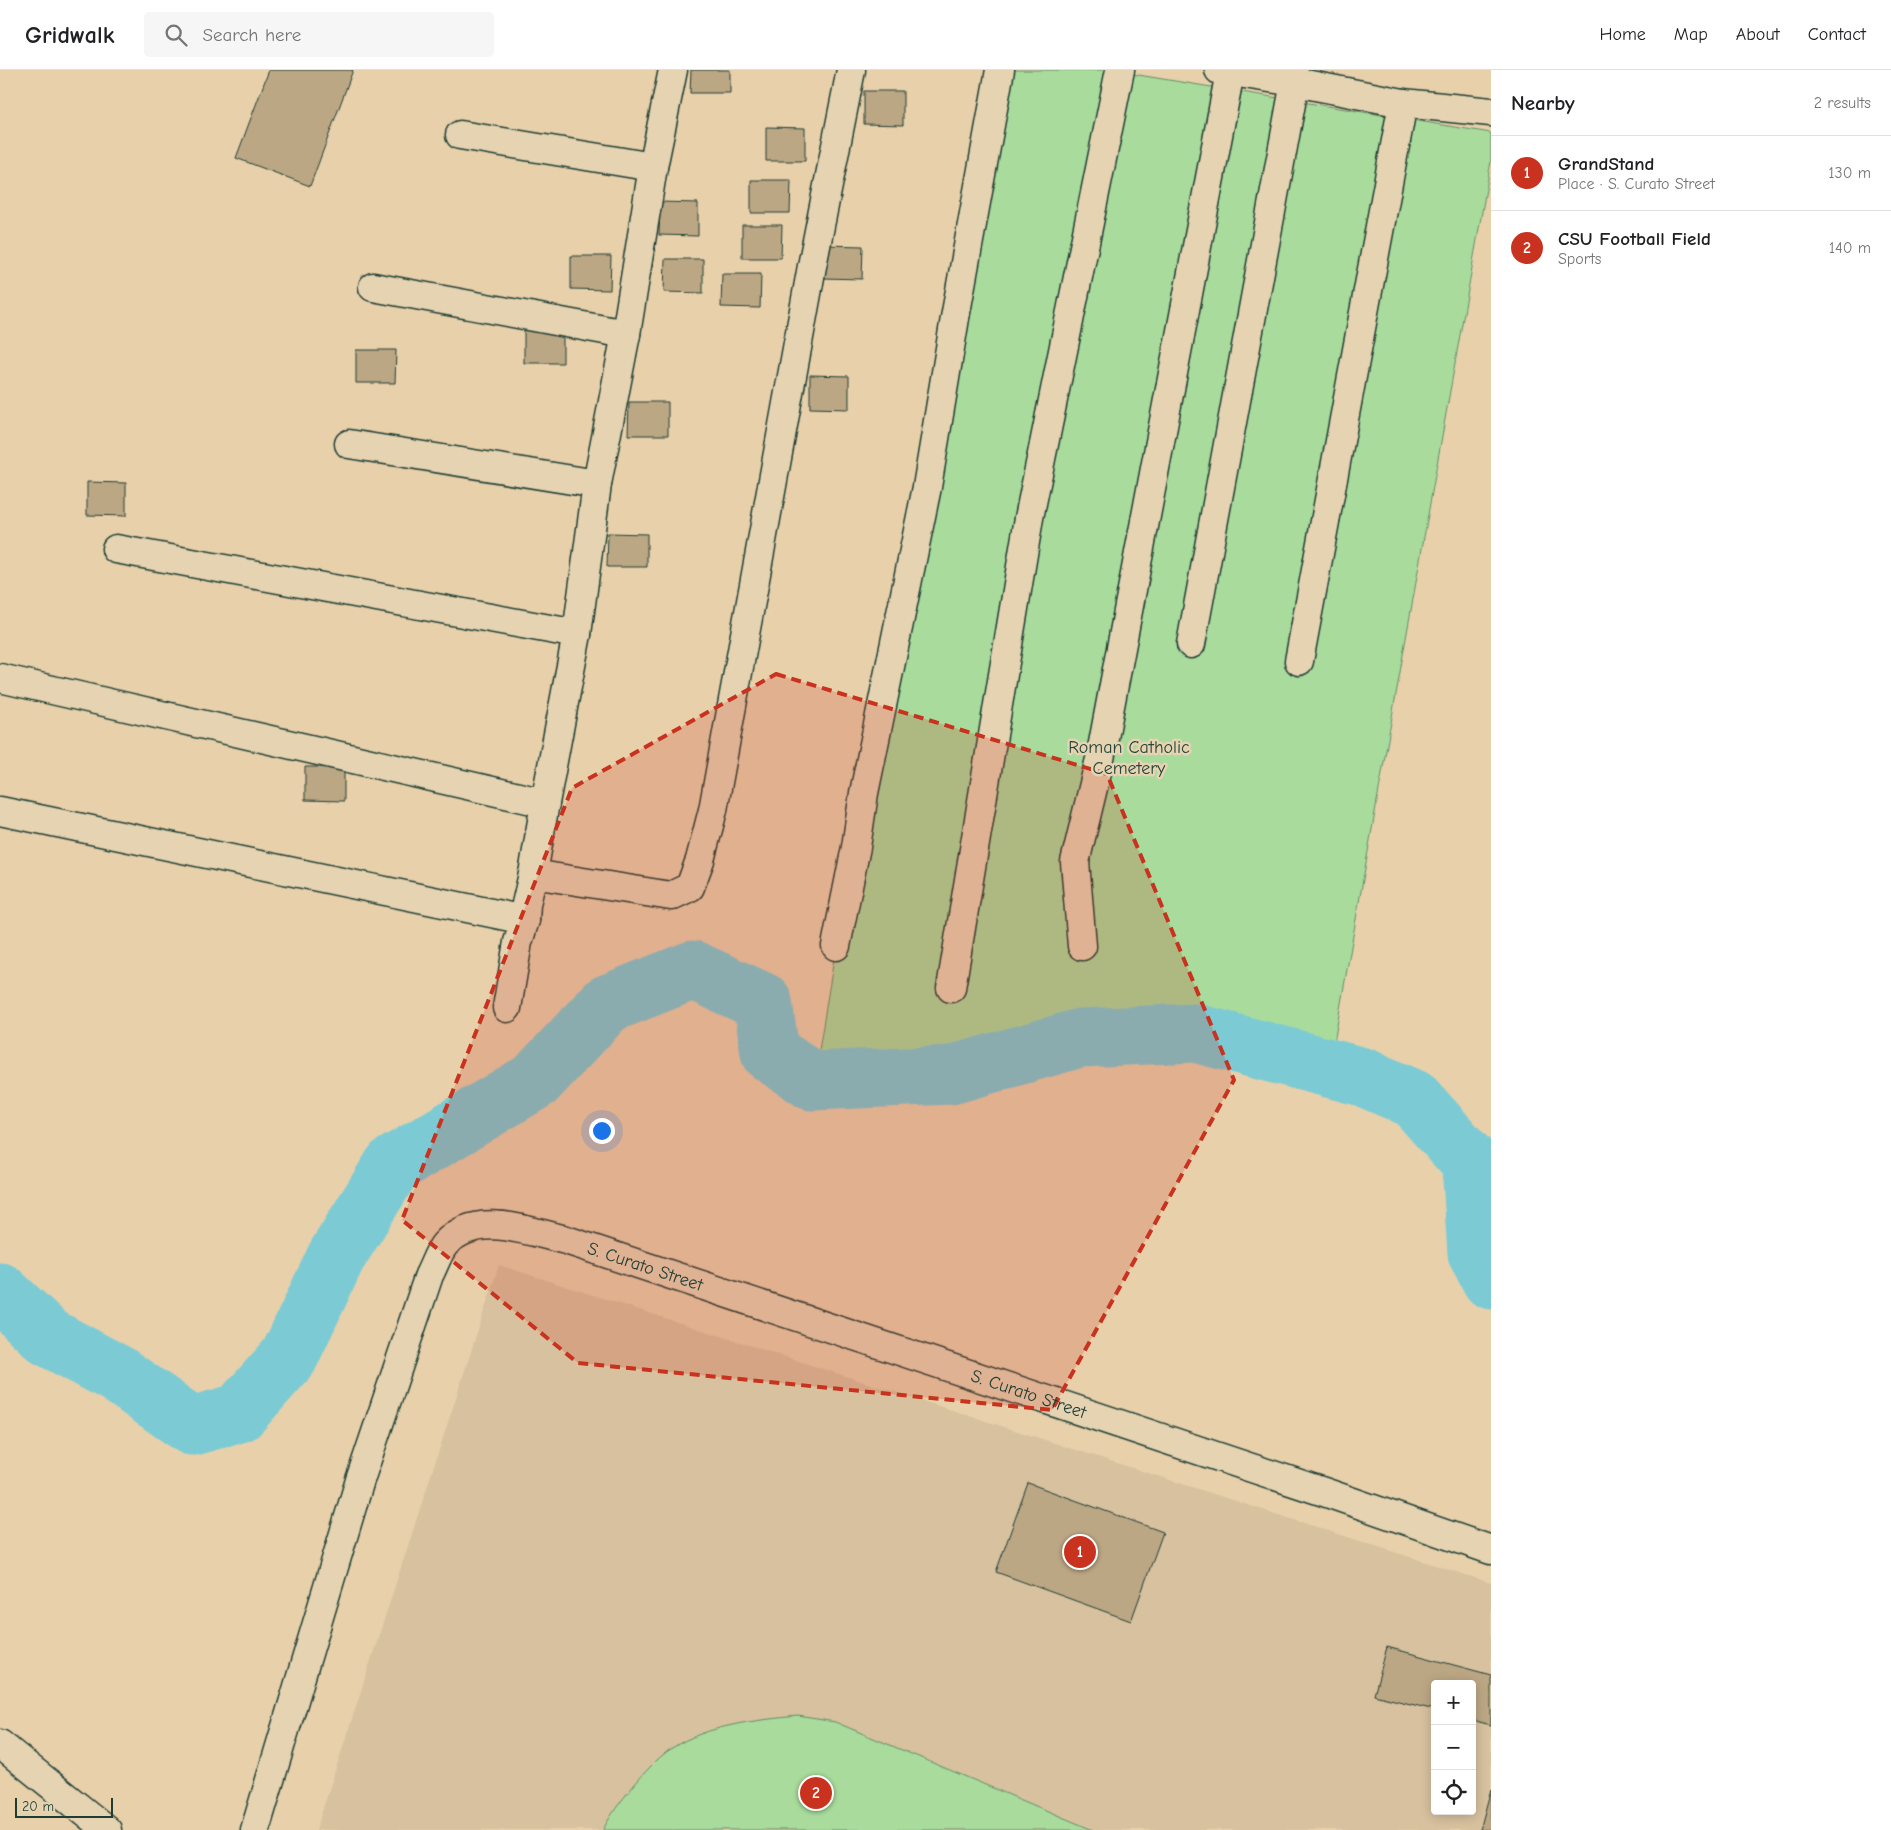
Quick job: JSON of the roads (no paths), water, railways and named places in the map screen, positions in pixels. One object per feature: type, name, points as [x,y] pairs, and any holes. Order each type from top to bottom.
[{"type":"street","points":[[507,1008],[518,942],[525,920],[526,904],[534,874],[545,803],[577,634],[597,484],[626,334],[653,166],[673,70]]},
{"type":"street","points":[[534,874],[671,896],[690,887],[700,860],[713,810],[812,266],[851,70]]},
{"type":"street","points":[[836,946],[856,847],[864,793],[928,487],[955,318],[1000,70]]},
{"type":"street","points":[[951,988],[1029,518],[1120,70]]},
{"type":"street","points":[[1082,946],[1075,862],[1100,759],[1224,71],[1294,76],[1403,102],[1491,112]]},
{"type":"street","points":[[1190,644],[1294,76]]},
{"type":"street","points":[[1299,661],[1403,102]]},
{"type":"street","points":[[460,135],[653,166]]},
{"type":"street","points":[[373,287],[626,334]]},
{"type":"street","points":[[349,444],[597,484]]},
{"type":"street","points":[[116,549],[577,634]]},
{"type":"street","points":[[0,678],[545,803]]},
{"type":"street","points":[[0,810],[525,920]]},
{"type":"street","name":"S. Curato Street","points":[[255,1830],[360,1480],[429,1275],[444,1245],[462,1230],[500,1224],[566,1240],[1327,1493],[1491,1550]]},
{"type":"street","points":[[0,1744],[107,1830]]},
{"type":"waterway","points":[[0,1292],[48,1337],[117,1374],[192,1426],[239,1413],[289,1357],[336,1257],[393,1165],[536,1080],[607,1004],[693,970],[763,1002],[770,1053],[812,1081],[951,1075],[1080,1038],[1195,1033],[1363,1077],[1414,1099],[1471,1163],[1477,1253],[1491,1280]]},
{"type":"place","name":"GrandStand","points":[[1080,1552]]},
{"type":"place","name":"CSU Football Field","points":[[816,1793]]},
{"type":"park label","name":"Roman Catholic Cemetery","points":[[1129,758]]}]
